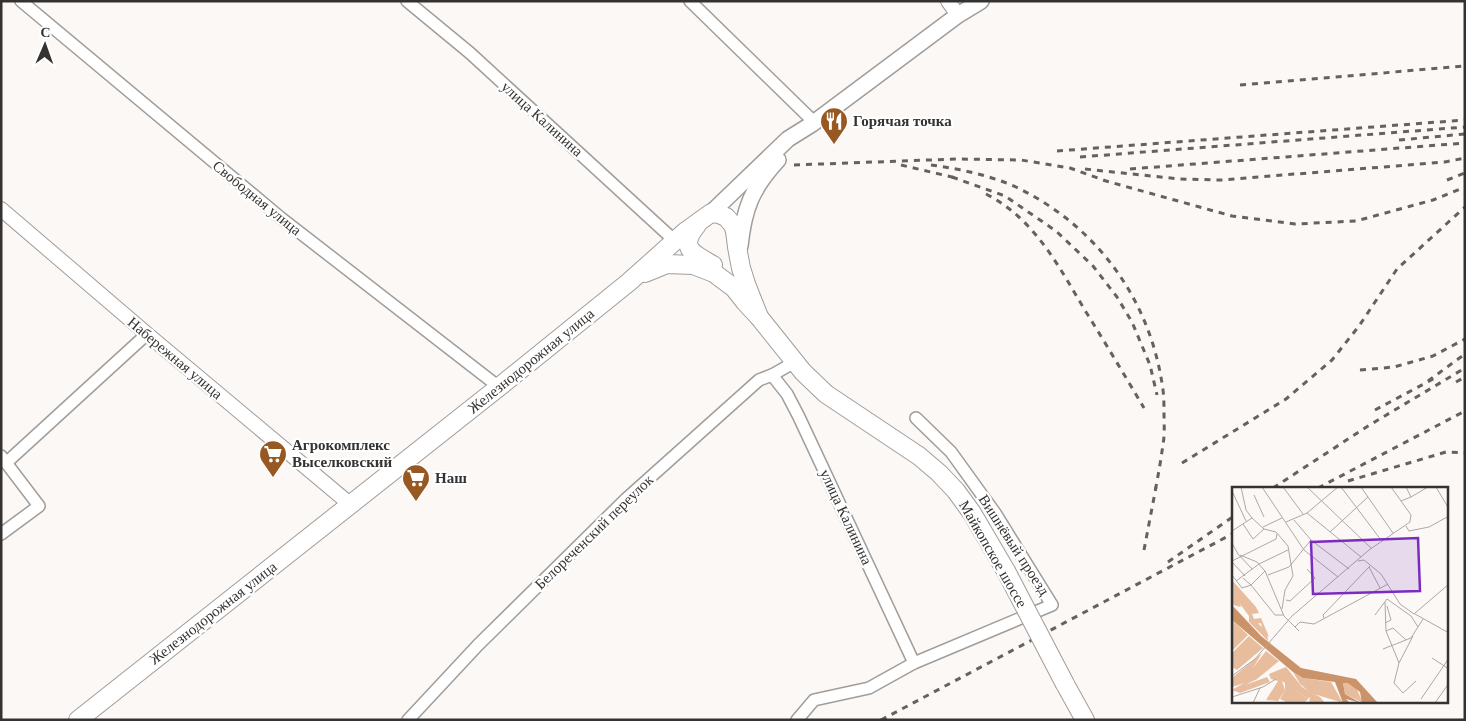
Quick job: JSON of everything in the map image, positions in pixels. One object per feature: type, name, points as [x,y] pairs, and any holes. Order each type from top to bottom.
[{"type":"main road","name":"Железнодорожная улица","points":[[78,720],[351,505],[629,282],[675,241],[706,217],[788,139],[813,123],[958,15],[981,1]]},
{"type":"main road","points":[[739,258],[744,219],[750,199],[776,161],[813,123]]},
{"type":"main road","points":[[759,316],[746,284],[733,225],[722,214],[706,217],[688,238],[689,248],[720,270],[796,362]]},
{"type":"main road","points":[[629,282],[660,266],[684,264],[709,270],[734,288]]},
{"type":"main road","name":"Майкопское шоссе","points":[[796,362],[826,394],[920,456],[956,491],[972,513],[1006,571],[1084,720]]},
{"type":"street","name":"Свободная улица","points":[[21,1],[281,218],[499,387]]},
{"type":"street","name":"улица Калинина","points":[[407,1],[470,53],[675,241]]},
{"type":"street","points":[[690,1],[813,123]]},
{"type":"street","points":[[948,1],[958,15]]},
{"type":"street","name":"Набережная улица","points":[[1,209],[351,505]]},
{"type":"street","points":[[1,534],[39,506],[4,459],[147,334]]},
{"type":"street","name":"Белореченский переулок","points":[[408,720],[478,645],[626,499],[759,380],[796,362]]},
{"type":"street","name":"улица Калинина","points":[[772,375],[787,394],[800,417],[914,663]]},
{"type":"street","name":"Вишнёвый проезд","points":[[914,663],[1052,605],[995,513],[951,452],[916,418]]},
{"type":"street","points":[[797,720],[814,700],[869,688],[914,663]]},
{"type":"railway","points":[[1240,85],[1465,66]]},
{"type":"railway","points":[[1057,151],[1465,120]]},
{"type":"railway","points":[[1080,157],[1465,127]]},
{"type":"railway","points":[[1399,140],[1465,134]]},
{"type":"railway","points":[[1130,169],[1465,143]]},
{"type":"railway","points":[[1085,169],[1180,179],[1221,180],[1445,162],[1465,158]]},
{"type":"railway","points":[[794,165],[956,159],[1021,160],[1070,168],[1106,181],[1232,216],[1295,224],[1356,221],[1433,200],[1465,187]]},
{"type":"railway","points":[[901,165],[959,180]]},
{"type":"railway","points":[[931,165],[995,179],[1016,187],[1045,203],[1095,245],[1115,269],[1133,297],[1146,326],[1157,357],[1163,390],[1164,436],[1155,492]]},
{"type":"railway","points":[[1447,180],[1465,173]]},
{"type":"railway","points":[[952,177],[1005,196],[1056,231],[1093,266],[1117,297],[1132,322],[1150,365],[1157,395]]},
{"type":"railway","points":[[986,194],[1003,204],[1019,217],[1044,245],[1144,408]]},
{"type":"railway","points":[[1182,463],[1286,399],[1332,360],[1359,326],[1397,269],[1465,207]]},
{"type":"railway","points":[[1360,370],[1394,367],[1433,356],[1465,339]]},
{"type":"railway","points":[[1428,381],[1465,354]]},
{"type":"railway","points":[[1275,487],[1368,426],[1465,368]]},
{"type":"railway","points":[[1456,382],[1465,377]]},
{"type":"railway","points":[[1375,410],[1435,378]]},
{"type":"railway","points":[[1320,487],[1465,411]]},
{"type":"railway","points":[[1348,481],[1446,452],[1465,453]]},
{"type":"railway","points":[[1144,550],[1156,487]]},
{"type":"railway","points":[[1168,562],[1232,517]]},
{"type":"railway","points":[[881,720],[1232,534]]},
{"type":"place","name":"Горячая точка","points":[[834,145]]},
{"type":"place","name":"Агрокомплекс Выселковский","points":[[273,478]]},
{"type":"place","name":"Наш","points":[[416,502]]}]
